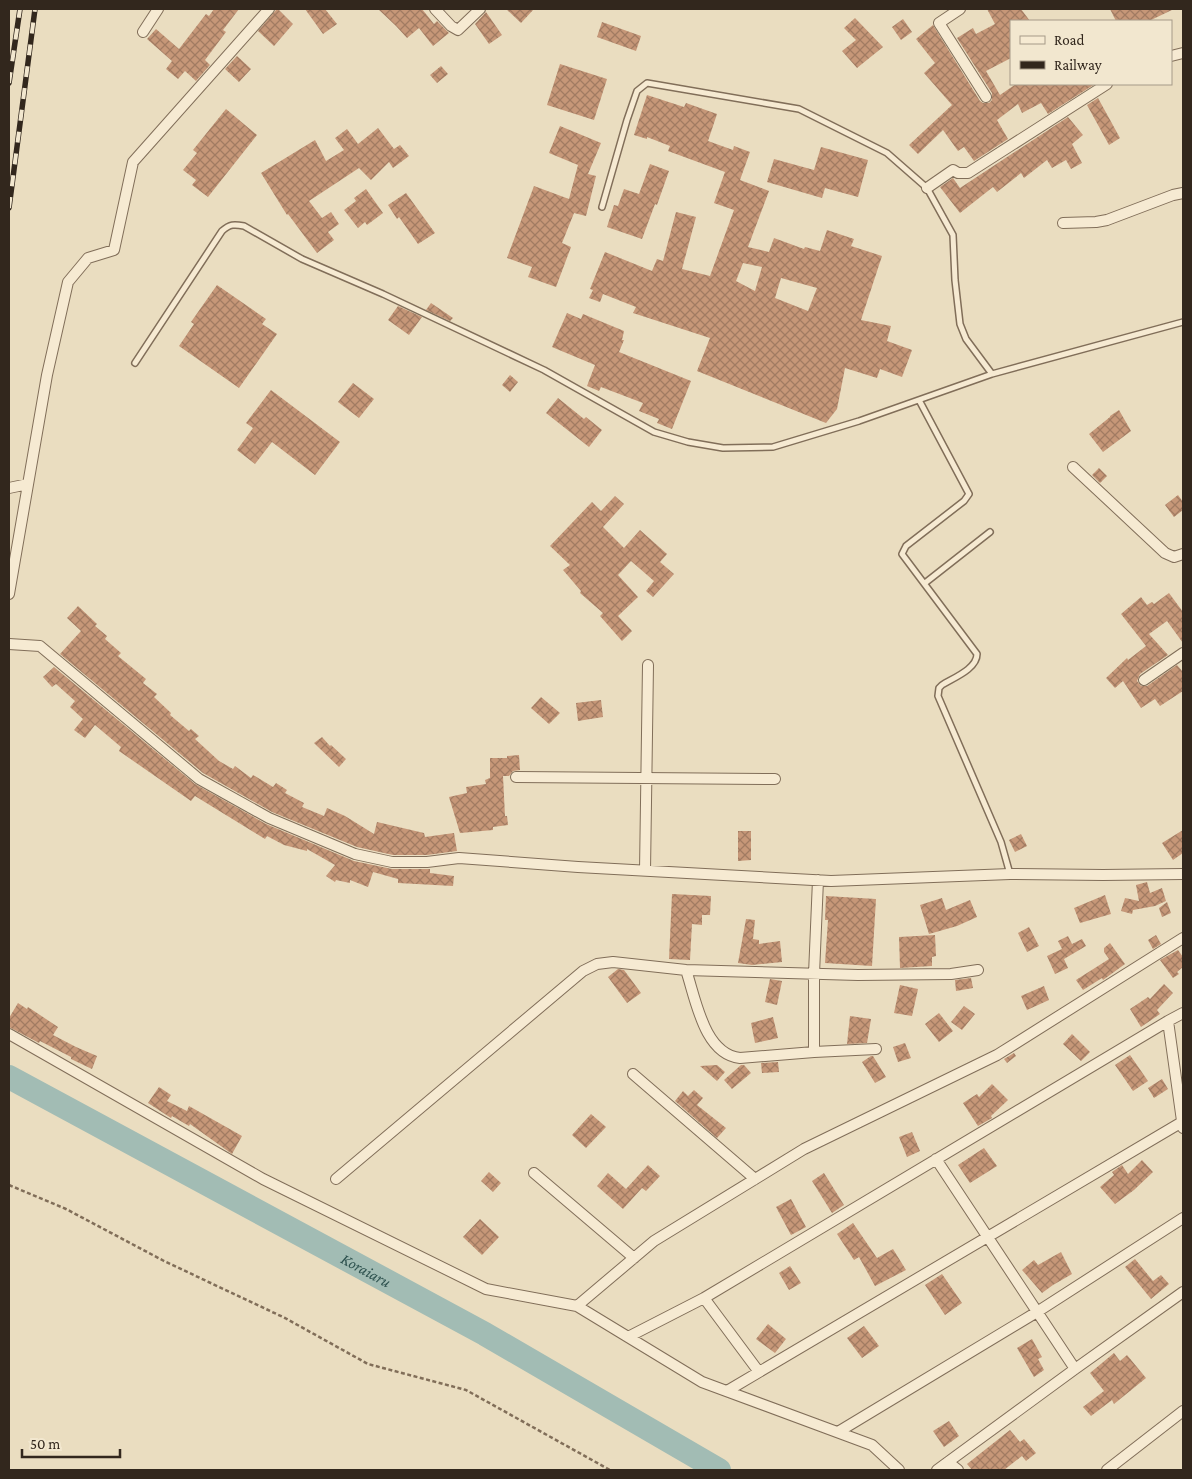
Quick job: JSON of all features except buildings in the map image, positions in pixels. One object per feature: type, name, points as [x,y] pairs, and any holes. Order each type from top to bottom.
[{"type":"street","points":[[143,32],[158,9]]},
{"type":"street","points":[[9,594],[47,375],[68,282],[88,258],[114,250],[132,162],[269,9]]},
{"type":"street","points":[[435,9],[450,26],[458,30],[480,9]]},
{"type":"street","points":[[960,9],[939,23],[986,97]]},
{"type":"street","points":[[927,188],[953,170],[958,173],[968,173],[1105,85]]},
{"type":"street","points":[[1064,223],[1108,220],[1183,193]]},
{"type":"street","points":[[1073,467],[1165,553],[1174,557],[1183,554]]},
{"type":"street","points":[[9,488],[28,484]]},
{"type":"street","points":[[9,644],[40,646],[199,779],[269,818],[355,854],[392,862],[428,862],[459,858],[645,871],[818,880],[1010,874],[1183,874]]},
{"type":"street","points":[[1144,680],[1183,653]]},
{"type":"street","points":[[645,871],[648,665]]},
{"type":"street","points":[[516,777],[775,778]]},
{"type":"street","points":[[814,1052],[814,974],[818,880]]},
{"type":"street","points":[[577,1306],[654,1241],[804,1149],[997,1056],[1183,938]]},
{"type":"street","points":[[336,1179],[583,971],[598,964],[613,962],[686,970],[814,974],[951,974],[978,970]]},
{"type":"street","points":[[686,970],[709,1038],[723,1053],[731,1057],[876,1049]]},
{"type":"street","points":[[628,1337],[704,1298],[1168,1021],[1183,1014]]},
{"type":"street","points":[[727,1391],[988,1237],[1183,1125],[1181,1098],[1168,1021]]},
{"type":"street","points":[[9,1034],[263,1179],[486,1289],[577,1306],[702,1382],[872,1445],[899,1470]]},
{"type":"street","points":[[633,1074],[755,1179]]},
{"type":"street","points":[[936,1159],[1075,1368]]},
{"type":"street","points":[[534,1174],[634,1258]]},
{"type":"street","points":[[838,1432],[1037,1312],[1183,1218]]},
{"type":"street","points":[[937,1470],[1075,1368],[1183,1292]]},
{"type":"street","points":[[704,1298],[759,1372]]},
{"type":"street","points":[[1107,1470],[1183,1411]]},
{"type":"street","points":[[948,1462],[958,1470]]},
{"type":"lane","points":[[602,207],[632,105],[638,90],[647,83],[799,109],[887,153],[927,188],[953,235],[955,280],[960,324],[966,339],[992,374]]},
{"type":"lane","points":[[135,363],[222,231],[229,225],[234,224],[244,226],[302,259],[383,294],[544,370],[654,432],[688,442],[723,448],[773,447],[860,421],[992,374],[1183,322]]},
{"type":"lane","points":[[919,400],[969,494],[964,501],[903,549],[902,554],[977,654],[977,658],[971,666],[939,688],[938,696],[1001,842],[1010,874]]},
{"type":"lane","points":[[924,583],[990,532]]},
{"type":"path","points":[[9,1185],[66,1209],[164,1261],[285,1318],[368,1364],[466,1390],[610,1470]]},
{"type":"waterway","name":"Koraiaru","points":[[9,1077],[485,1334],[719,1470]]},
{"type":"railway","points":[[9,83],[20,9]]},
{"type":"railway","points":[[9,208],[35,9]]}]
